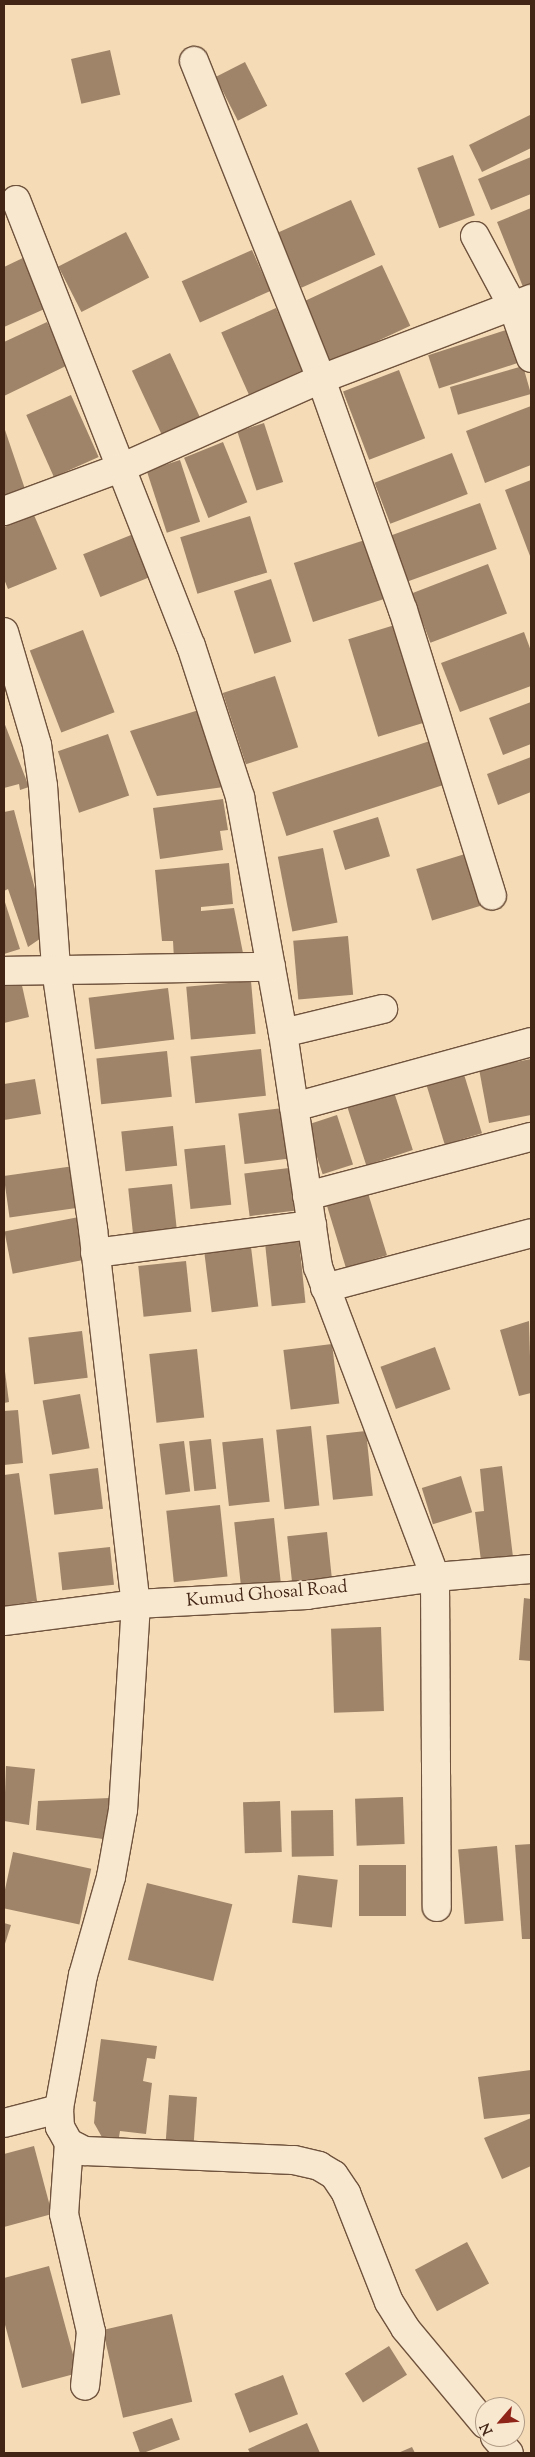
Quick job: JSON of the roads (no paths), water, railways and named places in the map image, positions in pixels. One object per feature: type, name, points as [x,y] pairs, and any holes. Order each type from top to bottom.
[{"type":"street","points":[[194,61],[321,379],[403,610],[492,895]]},
{"type":"street","points":[[16,200],[123,467],[191,646],[240,797],[283,1033],[318,1267],[435,1577],[437,1907]]},
{"type":"street","points":[[475,236],[522,303],[531,358]]},
{"type":"street","points":[[4,511],[123,467],[321,379],[522,303]]},
{"type":"street","points":[[4,632],[37,745],[56,969],[95,1252],[136,1604],[123,1810],[111,1877],[83,1975],[59,2109],[60,2127],[69,2143],[64,2214],[91,2332],[85,2386]]},
{"type":"street","points":[[4,971],[271,967]]},
{"type":"street","points":[[283,1033],[383,1009]]},
{"type":"street","points":[[294,1107],[531,1042]]},
{"type":"street","points":[[307,1196],[531,1137]]},
{"type":"street","points":[[95,1252],[312,1225]]},
{"type":"street","points":[[326,1288],[531,1233]]},
{"type":"street","name":"Kumud Ghosal Road","points":[[4,1621],[136,1604],[307,1595],[435,1577],[531,1568]]},
{"type":"street","points":[[4,2123],[59,2109]]},
{"type":"street","points":[[69,2143],[85,2151],[294,2160],[319,2166],[334,2175],[346,2193],[389,2302],[405,2328],[475,2412]]}]
